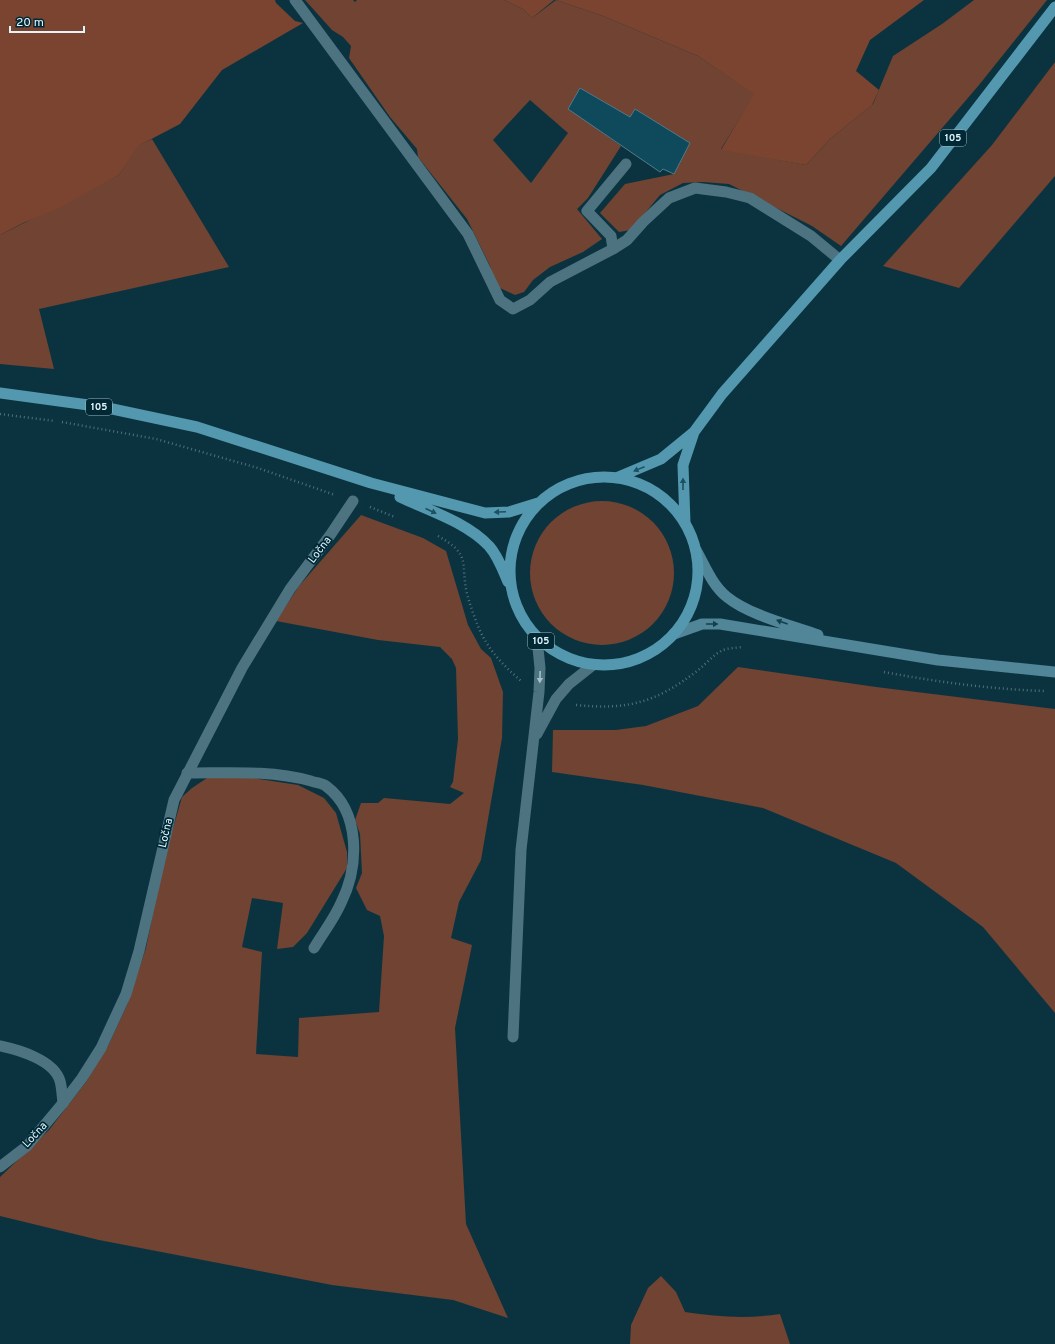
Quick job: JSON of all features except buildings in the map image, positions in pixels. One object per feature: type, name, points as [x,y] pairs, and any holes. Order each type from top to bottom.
[{"type":"main road","name":"105","points":[[616,478],[661,459],[694,432],[722,394],[840,260],[931,168],[1055,7]]},
{"type":"main road","name":"105","points":[[0,393],[102,407],[197,427],[371,483],[485,513],[508,512],[538,503],[561,487],[588,478],[616,478],[643,486],[667,501],[685,523],[696,550],[698,580],[690,609],[674,634],[651,653],[623,664],[593,665],[563,656],[538,638],[520,615],[511,587],[502,566],[489,547],[464,526],[371,483]]},
{"type":"main road","name":"105","points":[[685,523],[683,465],[694,432]]},
{"type":"main road","name":"105","points":[[511,587],[510,556],[520,528],[538,503]]},
{"type":"main road","points":[[696,550],[715,584],[727,597],[751,611],[845,644]]},
{"type":"main road","points":[[674,634],[702,624],[720,624],[938,660],[1055,672]]},
{"type":"street","points":[[295,0],[468,234],[500,300],[513,309],[530,300],[550,282],[628,240],[643,222],[669,198],[695,188],[726,192],[750,198],[811,236],[840,260]]},
{"type":"street","points":[[613,249],[611,236],[587,211],[626,164]]},
{"type":"street","name":"Ločna","points":[[0,1167],[27,1146],[63,1103],[101,1048],[126,994],[139,951],[174,800],[242,668],[290,589],[331,534],[353,501]]},
{"type":"street","points":[[513,1037],[521,850],[534,738],[540,668],[538,638]]},
{"type":"street","points":[[534,738],[556,699],[569,684],[593,665]]},
{"type":"street","points":[[187,773],[260,772],[298,778],[325,785],[340,802],[352,822],[354,866],[342,903],[314,948]]},
{"type":"street","points":[[0,1046],[33,1056],[47,1065],[60,1080],[63,1103]]},
{"type":"path","points":[[0,414],[63,422],[156,439],[258,468],[353,501],[402,520]]},
{"type":"path","points":[[436,534],[454,545],[463,559],[467,594],[478,627],[495,657],[526,686]]},
{"type":"path","points":[[575,705],[606,708],[640,704],[666,693],[697,671],[721,651],[744,647]]},
{"type":"path","points":[[879,671],[918,678],[1008,690],[1047,691]]},
{"type":"shaded area","points":[[0,0],[275,0],[276,3],[295,21],[303,23],[222,70],[180,124],[138,146],[119,175],[59,208],[23,223],[0,235]]},
{"type":"shaded area","points":[[305,0],[353,0],[355,2],[357,0],[504,0],[523,9],[532,18],[556,0],[603,16],[698,56],[755,94],[721,149],[806,165],[830,139],[873,104],[893,56],[942,24],[974,0],[1047,0],[979,85],[841,246],[812,226],[729,184],[703,182],[683,183],[660,195],[631,230],[619,232],[600,213],[625,184],[674,174],[690,143],[635,109],[630,117],[580,88],[569,109],[621,146],[588,198],[577,209],[602,239],[583,252],[550,267],[533,280],[524,292],[515,295],[500,288],[492,277],[490,266],[467,219],[418,157],[417,149],[390,117],[349,58],[351,46],[343,37],[332,30]],"holes":[[[530,100],[568,133],[531,183],[493,140]]]},
{"type":"shaded area","points":[[504,0],[554,0],[532,18],[523,9]]},
{"type":"shaded area","points":[[556,0],[924,0],[870,40],[856,71],[879,90],[872,105],[830,139],[806,165],[721,150],[754,94],[698,56],[603,16]]},
{"type":"shaded area","points":[[1055,62],[1055,176],[959,288],[883,266],[992,145]]},
{"type":"shaded area","points":[[152,139],[229,267],[39,309],[54,369],[0,364],[0,235],[119,175],[137,146]]},
{"type":"shaded area","points":[[602,501],[629,507],[642,513],[653,522],[662,533],[668,546],[674,573],[668,600],[662,613],[653,624],[642,633],[629,639],[602,645],[575,639],[562,633],[551,624],[542,613],[536,600],[530,573],[536,546],[542,533],[551,522],[562,513],[575,507]]},
{"type":"shaded area","points":[[361,515],[423,538],[446,551],[468,625],[481,649],[491,658],[503,692],[502,738],[481,860],[459,902],[451,938],[472,945],[455,1028],[466,1224],[508,1318],[453,1300],[332,1285],[99,1240],[0,1216],[0,1177],[49,1130],[86,1082],[108,1046],[127,1005],[146,948],[163,863],[182,797],[207,778],[239,776],[298,785],[324,798],[336,813],[347,852],[347,868],[307,933],[293,947],[277,949],[283,903],[252,898],[242,947],[262,952],[256,1054],[298,1057],[299,1018],[379,1012],[384,936],[380,916],[367,910],[356,888],[362,873],[360,834],[355,820],[361,803],[378,803],[384,798],[450,804],[464,793],[450,787],[453,782],[458,739],[456,668],[452,659],[440,647],[378,640],[276,621],[299,586]]},
{"type":"shaded area","points":[[738,667],[876,687],[1055,709],[1055,1013],[983,927],[896,863],[763,808],[643,785],[552,772],[553,730],[616,730],[646,726],[698,706]]},
{"type":"shaded area","points":[[661,1276],[676,1292],[685,1312],[732,1317],[780,1314],[790,1344],[630,1344],[631,1325],[648,1288]]}]
